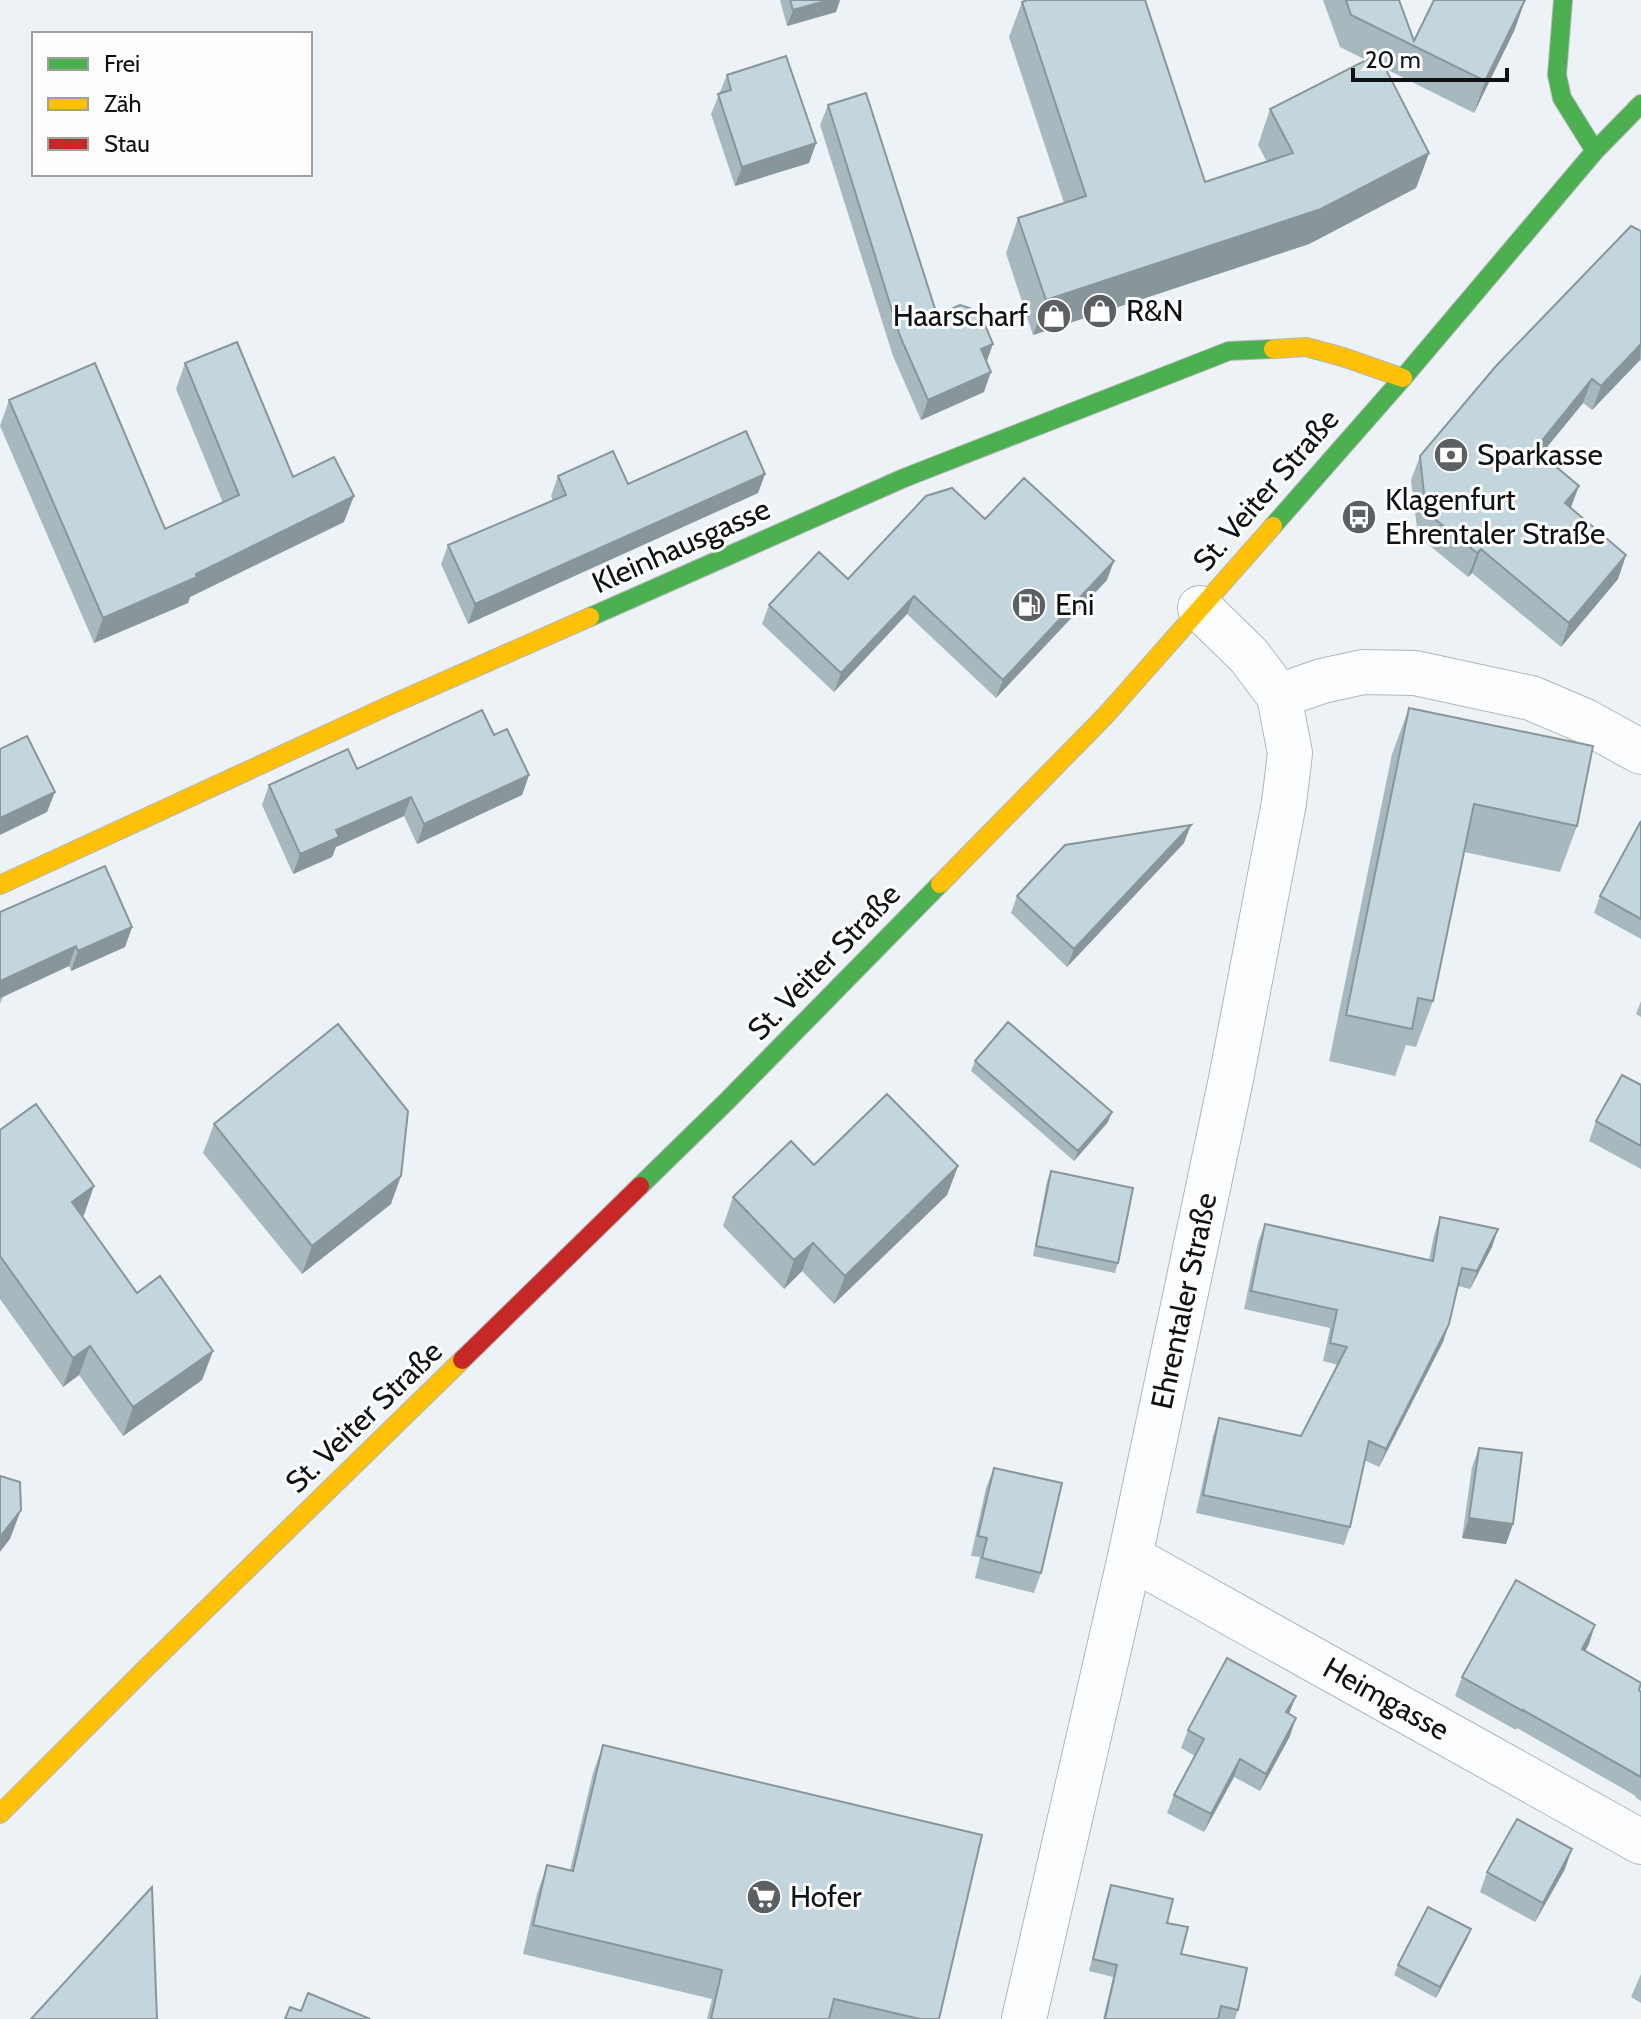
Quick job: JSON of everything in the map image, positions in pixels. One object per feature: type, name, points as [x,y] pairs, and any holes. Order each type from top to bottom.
[{"type":"main road","points":[[1563,0],[1557,75],[1562,98],[1595,151]]},
{"type":"main road","name":"St. Veiter Straße","points":[[0,1814],[728,1100],[1106,715],[1403,378],[1595,151],[1641,104]]},
{"type":"main road","name":"Kleinhausgasse","points":[[0,885],[388,706],[904,478],[1229,351],[1306,347],[1403,378]]},
{"type":"street","name":"Ehrentaler Straße","points":[[1024,2019],[1130,1557],[1231,1079],[1284,803],[1290,753],[1279,696],[1249,656],[1200,608]]},
{"type":"street","points":[[1279,696],[1322,681],[1363,672],[1415,673],[1531,698],[1585,721],[1641,752]]},
{"type":"street","name":"Heimgasse","points":[[1130,1557],[1641,1842]]},
{"type":"building","points":[[790,0],[829,0],[793,10]]},
{"type":"building","points":[[1145,0],[1205,182],[1293,153],[1270,109],[1378,54],[1429,153],[1321,209],[1046,300],[1018,218],[1086,196],[1022,2]]},
{"type":"building","points":[[1346,0],[1399,0],[1414,41],[1434,0],[1525,0],[1485,81],[1351,15]]},
{"type":"building","points":[[786,56],[816,143],[742,167],[718,94],[731,90],[727,75]]},
{"type":"building","points":[[866,93],[937,315],[960,305],[979,311],[993,344],[981,349],[991,372],[928,400],[900,336],[828,105]]},
{"type":"building","points":[[1631,226],[1641,231],[1641,344],[1601,386],[1592,379],[1535,449],[1579,486],[1565,503],[1626,555],[1569,623],[1481,549],[1477,553],[1426,512],[1420,456],[1496,366]]},
{"type":"building","points":[[237,342],[293,477],[334,457],[354,496],[196,574],[197,577],[103,618],[9,400],[95,363],[165,529],[239,495],[185,363]]},
{"type":"building","points":[[746,431],[765,474],[475,604],[448,545],[566,495],[558,476],[613,451],[628,484]]},
{"type":"building","points":[[1024,478],[1114,561],[1003,680],[914,596],[841,673],[769,605],[819,552],[848,579],[926,496],[952,488],[985,519]]},
{"type":"building","points":[[1409,708],[1593,746],[1577,826],[1474,804],[1433,1001],[1418,998],[1412,1029],[1346,1015]]},
{"type":"building","points":[[482,710],[494,735],[507,729],[529,775],[424,824],[411,797],[336,830],[339,837],[300,854],[269,785],[348,749],[357,769]]},
{"type":"building","points":[[27,736],[55,792],[0,818],[0,749]]},
{"type":"building","points":[[1641,821],[1641,919],[1600,896]]},
{"type":"building","points":[[1191,825],[1074,949],[1017,896],[1065,845]]},
{"type":"building","points":[[105,866],[132,927],[78,951],[76,946],[0,981],[0,912]]},
{"type":"building","points":[[1008,1022],[1112,1112],[1078,1151],[975,1061]]},
{"type":"building","points":[[338,1024],[408,1111],[401,1176],[312,1246],[214,1124]]},
{"type":"building","points":[[1622,1075],[1641,1085],[1641,1146],[1596,1121]]},
{"type":"building","points":[[887,1094],[958,1166],[845,1276],[813,1243],[794,1260],[733,1197],[791,1141],[814,1165]]},
{"type":"building","points":[[36,1104],[94,1186],[72,1202],[137,1293],[160,1276],[213,1351],[133,1407],[90,1346],[73,1358],[0,1256],[0,1130]]},
{"type":"building","points":[[1051,1171],[1133,1188],[1118,1263],[1036,1246]]},
{"type":"building","points":[[1440,1217],[1498,1229],[1477,1271],[1462,1268],[1449,1324],[1386,1449],[1369,1441],[1350,1527],[1203,1495],[1219,1418],[1301,1436],[1347,1347],[1330,1343],[1337,1310],[1251,1291],[1265,1224],[1433,1261]]},
{"type":"building","points":[[1479,1448],[1522,1453],[1513,1524],[1469,1518]]},
{"type":"building","points":[[994,1468],[1062,1483],[1041,1573],[982,1558],[987,1538],[978,1536]]},
{"type":"building","points":[[0,1476],[20,1482],[21,1510],[0,1537]]},
{"type":"building","points":[[1516,1580],[1595,1625],[1582,1649],[1641,1683],[1641,1777],[1462,1677]]},
{"type":"building","points":[[1227,1658],[1296,1696],[1286,1712],[1296,1718],[1266,1774],[1240,1759],[1211,1814],[1174,1795],[1204,1739],[1188,1730]]},
{"type":"building","name":"Hofer","points":[[603,1745],[982,1835],[939,2019],[920,2019],[834,1999],[829,2019],[711,2019],[722,1970],[533,1925],[547,1865],[573,1871]]},
{"type":"building","points":[[1517,1819],[1572,1849],[1543,1903],[1487,1872]]},
{"type":"building","points":[[1111,1885],[1173,1899],[1167,1923],[1188,1927],[1181,1954],[1247,1968],[1238,2010],[1221,2006],[1218,2019],[1105,2019],[1117,1965],[1093,1959]]},
{"type":"building","points":[[152,1887],[157,2019],[31,2019]]},
{"type":"building","points":[[1428,1907],[1471,1929],[1440,1987],[1398,1965]]},
{"type":"building","points":[[308,1993],[370,2019],[285,2019],[290,2007],[301,2011]]},
{"type":"traffic: fast","points":[[1563,0],[1557,75],[1562,98],[1595,151]]},
{"type":"traffic: fast","points":[[1273,526],[1595,151],[1641,104]]},
{"type":"traffic: fast","points":[[590,617],[904,478],[1229,351],[1273,349]]},
{"type":"traffic: fast","points":[[640,1186],[940,884]]},
{"type":"traffic: slow","points":[[1273,349],[1306,347],[1403,378]]},
{"type":"traffic: slow","points":[[940,884],[1106,715],[1273,526]]},
{"type":"traffic: slow","points":[[0,885],[388,706],[590,617]]},
{"type":"traffic: slow","points":[[0,1814],[462,1360]]},
{"type":"traffic: jam","points":[[462,1360],[640,1186]]},
{"type":"place","name":"R&N","points":[[1100,311]]},
{"type":"place","name":"Haarscharf","points":[[1054,316]]},
{"type":"place","name":"Sparkasse","points":[[1451,455]]},
{"type":"place","name":"Klagenfurt Ehrentaler Straße","points":[[1359,517]]},
{"type":"place","name":"Eni","points":[[1029,605]]},
{"type":"place","name":"Hofer","points":[[764,1897]]}]
